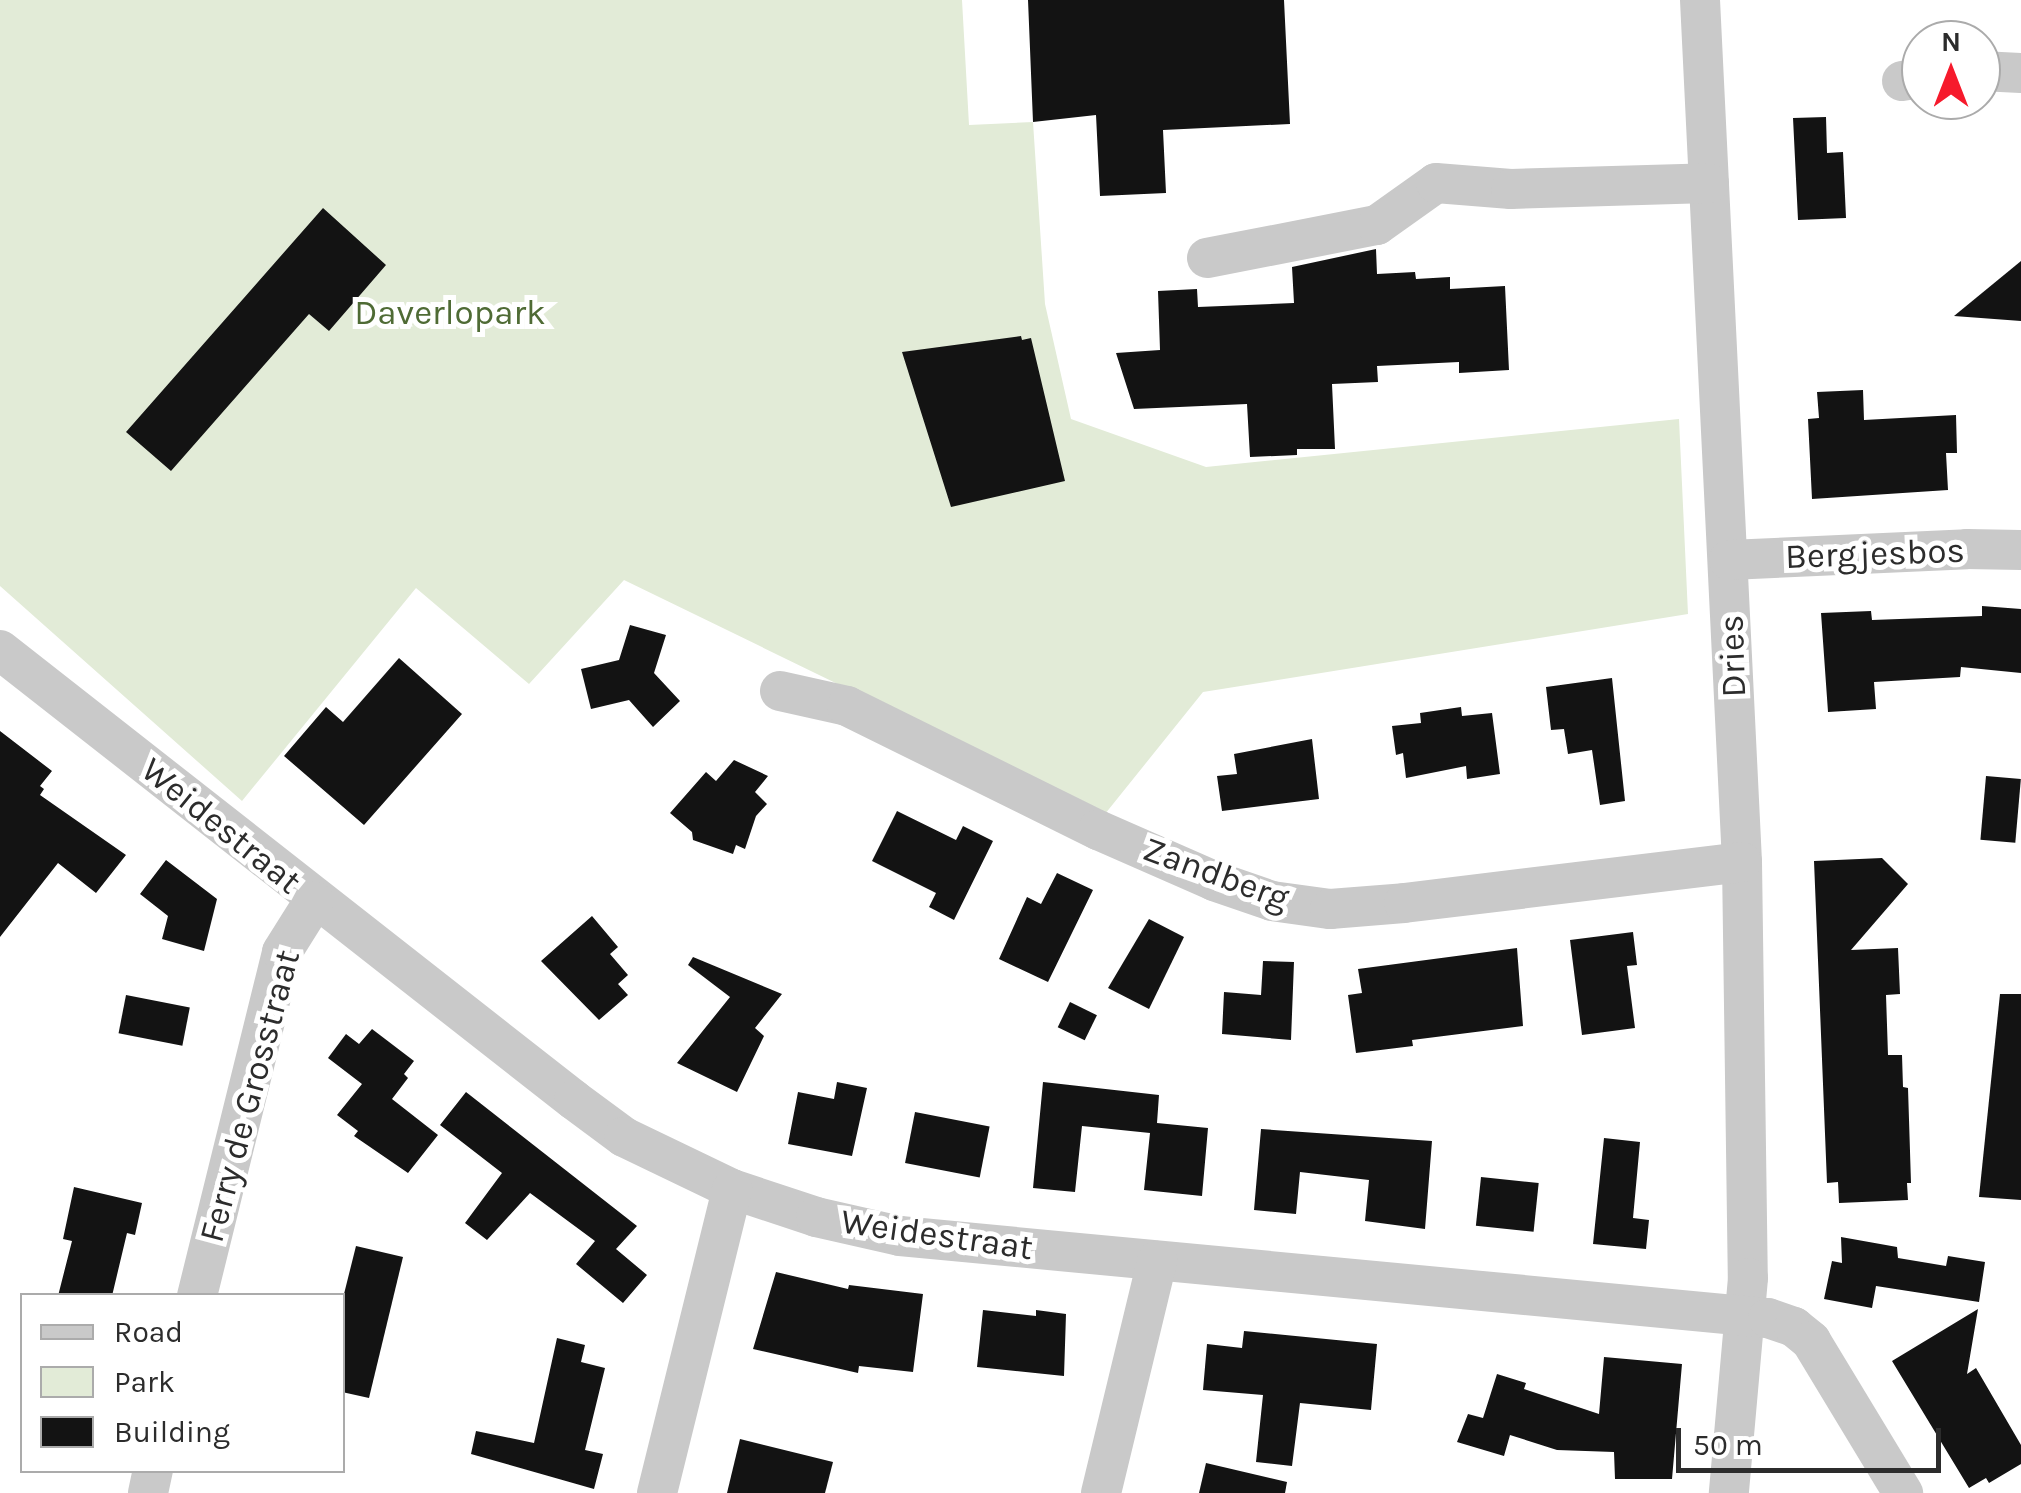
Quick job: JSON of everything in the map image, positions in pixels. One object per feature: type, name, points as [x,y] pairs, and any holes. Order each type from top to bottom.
[{"type":"street","name":"Dries","points":[[1700,0],[1742,862],[1748,1314],[1730,1493]]},
{"type":"street","points":[[1207,258],[1377,225],[1436,183],[1512,189],[1709,183]]},
{"type":"street","name":"Bergjesbos","points":[[1729,560],[2021,550]]},
{"type":"street","name":"Weidestraat","points":[[0,650],[314,901],[624,1137],[732,1189],[816,1217],[900,1236],[1671,1310],[1748,1314],[1794,1327],[1811,1341],[1903,1493]]},
{"type":"street","name":"Zandberg","points":[[780,691],[847,706],[1098,830],[1214,882],[1272,901],[1330,909],[1404,903],[1742,862]]},
{"type":"street","name":"Ferry de Grosstraat","points":[[198,1293],[282,952],[314,901]]},
{"type":"street","points":[[657,1493],[732,1189]]},
{"type":"street","points":[[1101,1493],[1157,1261]]},
{"type":"green space","name":"Daverlopark","points":[[0,0],[962,0],[969,125],[1033,122],[1045,304],[1071,419],[1206,467],[1679,419],[1688,614],[1203,692],[1105,814],[624,580],[529,684],[416,588],[242,801],[0,586]]},
{"type":"building","points":[[1028,0],[1284,0],[1290,124],[1163,130],[1166,193],[1100,196],[1096,115],[1033,122]]},
{"type":"building","points":[[1826,117],[1827,153],[1843,152],[1846,218],[1798,220],[1793,118]]},
{"type":"building","points":[[323,208],[386,265],[329,331],[309,314],[171,471],[126,432]]},
{"type":"building","points":[[1376,249],[1377,274],[1415,272],[1416,279],[1450,277],[1450,289],[1505,286],[1509,370],[1459,373],[1459,362],[1377,366],[1378,382],[1332,384],[1335,449],[1297,449],[1297,455],[1250,457],[1247,404],[1134,409],[1116,353],[1160,350],[1158,291],[1197,289],[1198,307],[1294,303],[1292,267]]},
{"type":"building","points":[[2021,261],[2021,321],[1954,316]]},
{"type":"building","points":[[1021,336],[1022,340],[1031,338],[1065,481],[951,507],[902,352]]},
{"type":"building","points":[[1863,390],[1864,420],[1956,415],[1957,453],[1946,453],[1948,490],[1812,499],[1808,419],[1819,418],[1817,392]]},
{"type":"building","points":[[1982,606],[2021,609],[2021,673],[1961,667],[1960,677],[1874,682],[1876,709],[1828,712],[1821,613],[1871,611],[1872,620],[1982,616]]},
{"type":"building","points":[[630,625],[666,635],[654,673],[680,701],[653,727],[629,700],[591,709],[581,669],[619,660]]},
{"type":"building","points":[[399,658],[462,714],[364,825],[284,756],[326,707],[343,722]]},
{"type":"building","points":[[1612,678],[1625,801],[1600,805],[1592,750],[1568,754],[1564,729],[1551,730],[1546,687]]},
{"type":"building","points":[[1461,707],[1462,716],[1492,713],[1500,774],[1467,779],[1466,766],[1406,778],[1403,753],[1396,755],[1392,726],[1421,723],[1420,713]]},
{"type":"building","points":[[0,731],[52,771],[40,786],[44,789],[40,795],[126,855],[96,893],[58,863],[0,937]]},
{"type":"building","points":[[1312,739],[1319,799],[1222,811],[1217,776],[1237,774],[1234,754]]},
{"type":"building","points":[[734,760],[768,776],[755,792],[767,804],[756,816],[745,849],[736,845],[733,854],[693,840],[692,832],[670,813],[706,772],[716,781]]},
{"type":"building","points":[[1986,776],[2021,779],[2015,843],[1980,840]]},
{"type":"building","points":[[897,811],[956,840],[963,826],[993,841],[954,920],[929,907],[936,893],[872,861]]},
{"type":"building","points":[[1882,858],[1908,884],[1851,950],[1898,948],[1900,994],[1886,995],[1888,1055],[1902,1055],[1903,1087],[1908,1088],[1911,1183],[1907,1183],[1908,1200],[1839,1203],[1838,1182],[1827,1183],[1814,861]]},
{"type":"building","points":[[166,860],[217,899],[204,951],[162,939],[168,916],[140,894]]},
{"type":"building","points":[[1057,873],[1093,890],[1048,982],[999,959],[1027,897],[1041,904]]},
{"type":"building","points":[[592,916],[618,947],[610,954],[628,975],[618,984],[628,995],[599,1020],[541,961]]},
{"type":"building","points":[[1149,919],[1184,937],[1149,1009],[1108,988]]},
{"type":"building","points":[[1633,932],[1637,965],[1627,966],[1635,1028],[1582,1035],[1570,940]]},
{"type":"building","points":[[1517,948],[1523,1026],[1412,1040],[1413,1046],[1356,1053],[1348,995],[1362,993],[1358,969]]},
{"type":"building","points":[[693,957],[782,994],[755,1028],[764,1036],[737,1092],[677,1063],[730,997],[688,965]]},
{"type":"building","points":[[1263,961],[1294,962],[1291,1040],[1222,1034],[1224,992],[1261,995]]},
{"type":"building","points":[[2000,994],[2021,994],[2021,1200],[1979,1197]]},
{"type":"building","points":[[126,995],[190,1007],[182,1046],[119,1033]]},
{"type":"building","points":[[1070,1002],[1097,1015],[1085,1040],[1058,1027]]},
{"type":"building","points":[[372,1029],[414,1061],[404,1074],[408,1078],[392,1099],[438,1135],[408,1173],[354,1136],[358,1131],[337,1115],[362,1084],[328,1058],[346,1034],[359,1044]]},
{"type":"building","points":[[837,1082],[867,1088],[852,1156],[788,1144],[798,1092],[834,1099]]},
{"type":"building","points":[[1043,1082],[1159,1095],[1157,1123],[1208,1128],[1202,1196],[1144,1190],[1150,1133],[1082,1126],[1075,1192],[1033,1188]]},
{"type":"building","points":[[466,1092],[637,1226],[616,1249],[647,1275],[623,1303],[576,1264],[595,1241],[530,1193],[487,1240],[465,1223],[502,1173],[440,1125]]},
{"type":"building","points":[[915,1112],[990,1127],[980,1178],[905,1163]]},
{"type":"building","points":[[1261,1129],[1432,1141],[1425,1229],[1365,1221],[1369,1180],[1300,1172],[1296,1214],[1254,1210]]},
{"type":"building","points":[[1604,1138],[1640,1142],[1633,1218],[1649,1220],[1646,1249],[1593,1244]]},
{"type":"building","points":[[1481,1177],[1539,1183],[1534,1232],[1476,1226]]},
{"type":"building","points":[[74,1187],[142,1203],[135,1235],[127,1233],[113,1293],[59,1293],[72,1241],[63,1239]]},
{"type":"building","points":[[1841,1237],[1897,1247],[1898,1258],[1946,1266],[1948,1256],[1985,1262],[1979,1302],[1876,1286],[1872,1308],[1824,1299],[1832,1261],[1842,1263]]},
{"type":"building","points":[[356,1246],[403,1257],[369,1398],[345,1393],[344,1293]]},
{"type":"building","points":[[776,1272],[848,1289],[849,1285],[923,1294],[913,1372],[859,1366],[858,1373],[753,1349]]},
{"type":"building","points":[[1978,1309],[1967,1374],[1976,1368],[2021,1445],[2021,1464],[1989,1483],[1986,1478],[1969,1488],[1892,1361]]},
{"type":"building","points":[[983,1310],[1036,1316],[1036,1310],[1066,1314],[1064,1376],[977,1367]]},
{"type":"building","points":[[1244,1331],[1377,1344],[1371,1410],[1300,1403],[1292,1466],[1256,1462],[1263,1395],[1203,1390],[1207,1344],[1242,1348]]},
{"type":"building","points":[[557,1338],[585,1345],[581,1362],[605,1368],[585,1450],[603,1454],[594,1489],[471,1454],[476,1431],[534,1443]]},
{"type":"building","points":[[1604,1357],[1682,1364],[1672,1479],[1615,1479],[1614,1452],[1557,1450],[1510,1435],[1504,1456],[1457,1442],[1468,1414],[1483,1418],[1497,1374],[1526,1383],[1524,1389],[1599,1414]]},
{"type":"building","points":[[740,1439],[833,1462],[825,1493],[727,1493]]},
{"type":"building","points":[[1206,1463],[1287,1482],[1285,1493],[1199,1493]]}]
